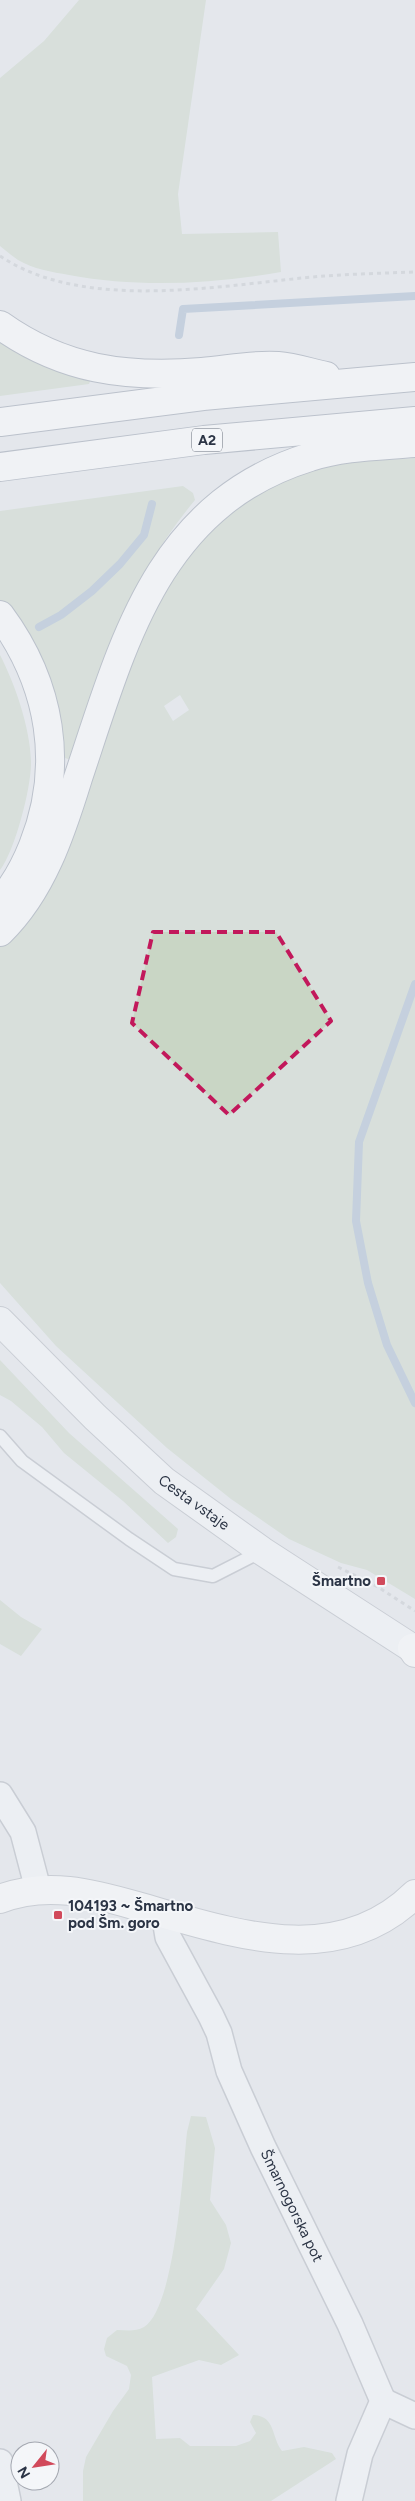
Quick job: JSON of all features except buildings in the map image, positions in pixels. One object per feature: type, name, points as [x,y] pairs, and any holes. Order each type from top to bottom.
[{"type":"main road","points":[[0,325],[54,356],[81,366],[105,371],[160,374],[278,366],[352,381]]},
{"type":"main road","points":[[0,422],[203,396],[352,381],[415,377]]},
{"type":"main road","name":"A2","points":[[0,467],[204,440],[415,421]]},
{"type":"main road","points":[[0,932],[25,903],[43,870],[69,807],[126,639],[152,584],[178,547],[209,514],[231,496],[292,463],[332,451],[415,443]]},
{"type":"main road","points":[[0,615],[22,650],[38,689],[46,716],[51,758],[47,799],[39,830],[19,874],[0,902]]},
{"type":"main road","points":[[0,1899],[38,1889],[80,1892],[269,1937],[324,1940],[343,1936],[383,1920],[415,1894]]},
{"type":"street","name":"Cesta vstaje","points":[[0,1321],[95,1417],[164,1481],[262,1551],[414,1650]]},
{"type":"street","points":[[0,1796],[23,1832],[38,1889]]},
{"type":"street","name":"Šmarnogorska pot","points":[[164,1913],[168,1937],[219,2033],[229,2071],[263,2147],[350,2324],[383,2401]]},
{"type":"street","points":[[349,2501],[360,2454],[383,2401],[415,2416]]},
{"type":"street","points":[[0,2462],[8,2501]]},
{"type":"lane","points":[[0,1436],[22,1461],[129,1539],[174,1569],[213,1576],[262,1551]]},
{"type":"path","points":[[0,256],[25,270],[52,281],[79,287],[113,289],[148,290],[324,276],[415,272]]},
{"type":"path","points":[[336,1566],[365,1580],[415,1611]]},
{"type":"highlighted area","points":[[153,932],[276,932],[331,1021],[229,1115],[132,1023]]},
{"type":"green space","points":[[79,0],[206,0],[178,194],[182,234],[278,232],[281,272],[201,282],[122,282],[69,275],[36,268],[18,260],[0,246],[0,78],[44,41]]},
{"type":"green space","points":[[0,339],[91,379],[89,384],[0,396]]},
{"type":"green space","points":[[415,458],[415,1599],[367,1570],[341,1563],[289,1539],[231,1499],[167,1448],[56,1346],[0,1283],[0,943],[148,612],[209,529],[261,490],[324,464]],"holes":[[[180,695],[189,710],[173,721],[164,706]]]},
{"type":"green space","points":[[183,486],[193,493],[195,500],[152,560],[120,624],[95,690],[74,761],[62,757],[8,608],[0,601],[0,511]]},
{"type":"green space","points":[[0,655],[11,679],[25,720],[30,748],[31,772],[26,801],[17,833],[6,861],[0,870]]},
{"type":"green space","points":[[0,1360],[69,1433],[178,1529],[176,1537],[168,1543],[123,1501],[64,1453],[42,1427],[11,1401],[0,1395]]},
{"type":"green space","points":[[0,1600],[21,1617],[42,1629],[21,1656],[0,1644]]},
{"type":"green space","points":[[191,2116],[206,2117],[215,2148],[210,2200],[226,2225],[231,2243],[224,2269],[196,2309],[239,2355],[221,2365],[199,2360],[152,2377],[156,2439],[180,2438],[190,2446],[236,2446],[250,2441],[256,2433],[250,2422],[253,2415],[266,2419],[282,2451],[304,2447],[332,2453],[336,2459],[271,2501],[83,2501],[83,2471],[86,2457],[113,2411],[129,2389],[131,2375],[127,2366],[106,2356],[104,2349],[107,2338],[117,2330],[134,2330],[144,2327],[155,2315],[163,2294],[176,2237],[187,2132]]},
{"type":"waterway","points":[[179,335],[183,309],[415,296]]},
{"type":"waterway","points":[[39,627],[61,615],[92,591],[120,564],[144,535],[152,504]]},
{"type":"waterway","points":[[415,984],[359,1142],[356,1221],[368,1283],[387,1345],[415,1403]]},
{"type":"place","name":"Šmartno","points":[[381,1581]]},
{"type":"place","name":"104193 ~ Šmartno pod Šm. goro","points":[[58,1915]]}]
